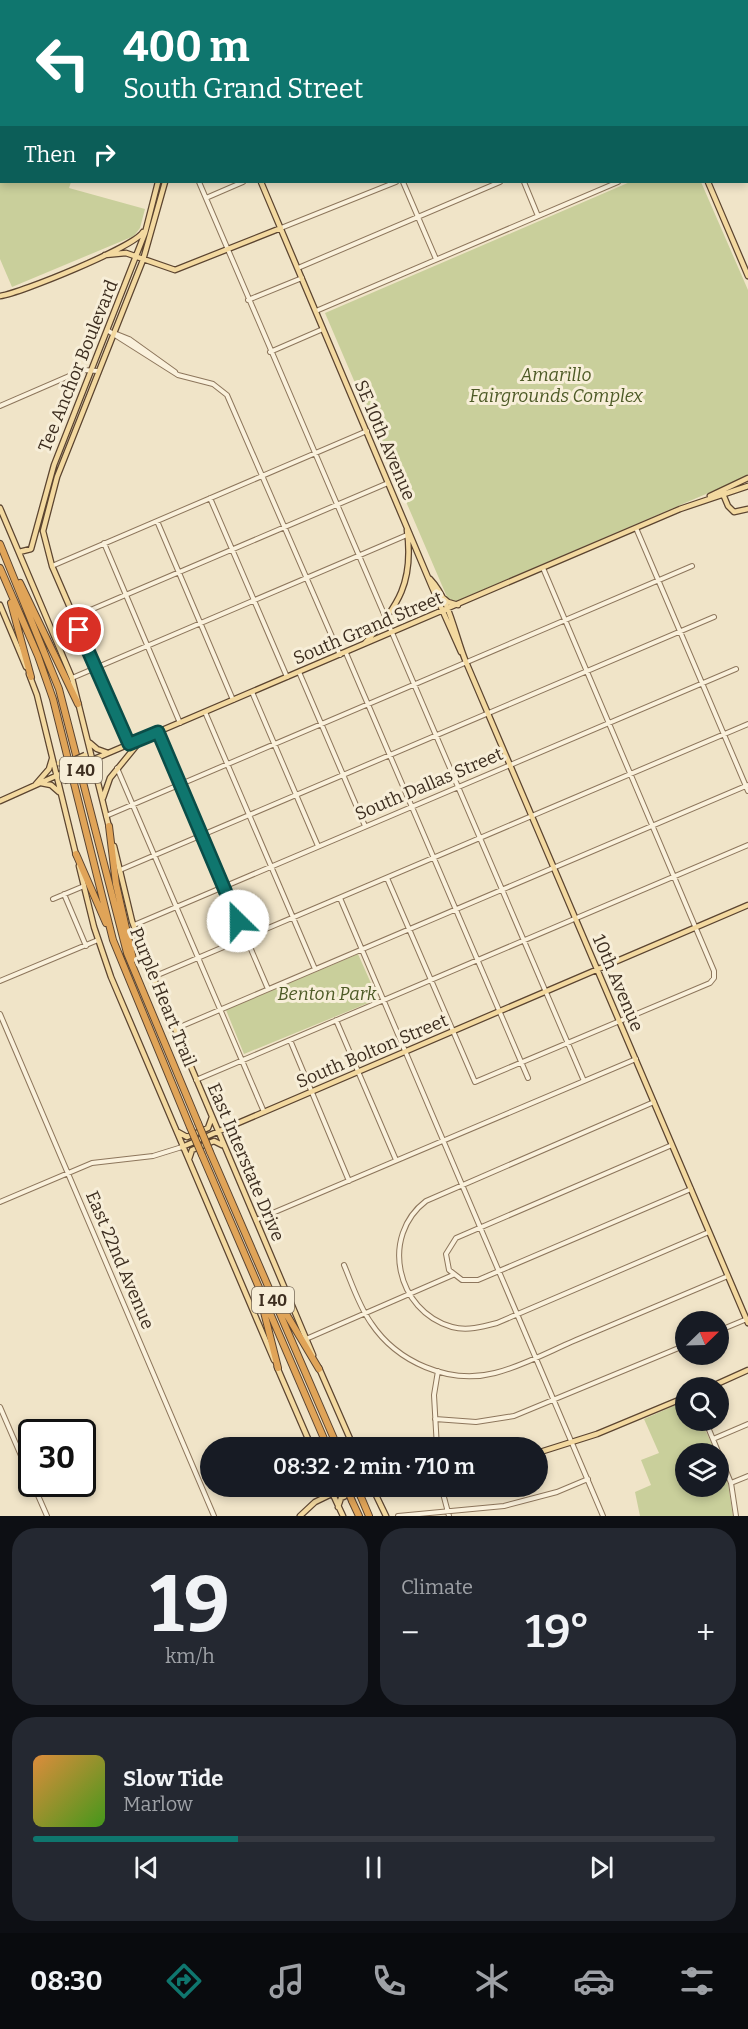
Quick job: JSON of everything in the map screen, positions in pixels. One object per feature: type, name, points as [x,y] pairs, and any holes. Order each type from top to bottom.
[{"type":"highway","name":"Purple Heart Trail","points":[[0,544],[54,672],[119,928],[143,992],[210,1152],[333,1437]]},
{"type":"highway","points":[[9,566],[57,654],[78,704]]},
{"type":"highway","name":"Purple Heart Trail","points":[[0,568],[53,699],[117,950],[201,1155],[323,1437]]},
{"type":"highway","points":[[5,579],[31,677]]},
{"type":"highway","points":[[109,826],[116,884],[143,992]]},
{"type":"highway","points":[[76,854],[117,950]]},
{"type":"highway","points":[[256,1281],[278,1368]]},
{"type":"highway","points":[[266,1282],[319,1370]]},
{"type":"highway","points":[[351,1497],[359,1516]]},
{"type":"highway","points":[[361,1497],[369,1516]]},
{"type":"main road","name":"Tee Anchor Boulevard","points":[[19,552],[31,549],[48,481],[90,369],[136,257],[158,183]]},
{"type":"main road","name":"Tee Anchor Boulevard","points":[[52,566],[43,531],[57,477],[142,260],[165,183]]},
{"type":"main road","points":[[261,183],[316,311]]},
{"type":"main road","points":[[708,183],[748,276]]},
{"type":"main road","points":[[0,296],[26,289],[105,255],[137,239],[147,224]]},
{"type":"main road","points":[[105,255],[119,252],[175,270],[281,228]]},
{"type":"main road","name":"SE 10th Avenue","points":[[316,311],[407,524],[409,535]]},
{"type":"main road","points":[[705,500],[724,488],[748,478]]},
{"type":"main road","name":"South Grand Street","points":[[0,801],[636,528],[705,500],[748,486]]},
{"type":"main road","points":[[724,488],[723,495],[734,512],[748,509]]},
{"type":"main road","name":"East Interstate Drive","points":[[0,508],[72,678],[90,749],[90,761],[97,778],[134,925],[153,977],[349,1437]]},
{"type":"main road","points":[[36,530],[129,744]]},
{"type":"main road","points":[[409,535],[430,579]]},
{"type":"main road","points":[[363,645],[386,620],[404,589],[409,563],[409,535]]},
{"type":"main road","points":[[409,563],[412,556],[419,553]]},
{"type":"main road","name":"10th Avenue","points":[[430,579],[440,593],[444,610]]},
{"type":"main road","name":"10th Avenue","points":[[430,579],[747,1321]]},
{"type":"main road","points":[[440,593],[448,602],[458,604]]},
{"type":"main road","points":[[0,605],[31,677],[58,775],[59,787],[98,940],[182,1147],[307,1437]]},
{"type":"main road","points":[[87,739],[97,750],[108,753]]},
{"type":"main road","points":[[102,800],[117,768],[142,739]]},
{"type":"main road","points":[[53,758],[65,764],[85,755],[90,749]]},
{"type":"main road","points":[[53,758],[49,769],[38,784],[55,788],[62,796]]},
{"type":"main road","points":[[59,787],[64,781],[89,772],[97,778]]},
{"type":"main road","name":"South Bolton Street","points":[[182,1147],[748,905]]},
{"type":"main road","points":[[176,1130],[187,1137],[208,1128],[212,1116]]},
{"type":"main road","points":[[189,1161],[192,1150],[214,1142],[224,1146]]},
{"type":"main road","points":[[729,1379],[748,1370]]},
{"type":"main road","points":[[548,1449],[597,1434],[675,1402]]},
{"type":"main road","points":[[300,1516],[315,1502],[326,1497]]},
{"type":"main road","points":[[333,1497],[343,1516]]},
{"type":"main road","points":[[338,1507],[343,1497]]},
{"type":"main road","points":[[377,1497],[386,1516]]},
{"type":"street","points":[[199,183],[584,1081]]},
{"type":"street","points":[[206,198],[241,183]]},
{"type":"street","points":[[281,228],[394,183]]},
{"type":"street","points":[[403,183],[436,259]]},
{"type":"street","points":[[297,268],[498,183]]},
{"type":"street","points":[[524,183],[538,216]]},
{"type":"street","points":[[316,311],[616,183]]},
{"type":"street","points":[[248,300],[302,278]]},
{"type":"street","points":[[270,352],[323,329]]},
{"type":"street","points":[[107,330],[129,339],[178,375],[213,384],[227,395],[340,655]]},
{"type":"street","points":[[0,406],[90,369],[98,371]]},
{"type":"street","points":[[52,566],[367,431]]},
{"type":"street","points":[[74,617],[389,483]]},
{"type":"street","points":[[210,498],[287,678]]},
{"type":"street","points":[[157,521],[233,700]]},
{"type":"street","points":[[636,528],[748,791]]},
{"type":"street","points":[[72,678],[409,535]]},
{"type":"street","points":[[104,543],[180,723]]},
{"type":"street","points":[[106,816],[692,566]]},
{"type":"street","points":[[387,878],[475,1082],[710,983],[714,978],[714,971],[543,568]]},
{"type":"street","points":[[120,870],[714,617]]},
{"type":"street","points":[[346,653],[528,1078]]},
{"type":"street","name":"South Dallas Street","points":[[134,925],[736,669]]},
{"type":"street","points":[[299,672],[365,826]]},
{"type":"street","points":[[252,692],[318,846]]},
{"type":"street","points":[[205,712],[315,969]]},
{"type":"street","points":[[153,977],[748,724]]},
{"type":"street","points":[[158,732],[268,989]]},
{"type":"street","points":[[117,768],[264,1112]]},
{"type":"street","points":[[174,1029],[747,785]]},
{"type":"street","points":[[196,1080],[748,845]]},
{"type":"street","points":[[53,899],[84,886]]},
{"type":"street","points":[[64,894],[86,946]]},
{"type":"street","points":[[340,898],[603,1516]]},
{"type":"street","points":[[0,981],[98,940]]},
{"type":"street","name":"East 22nd Avenue","points":[[0,1014],[214,1516]]},
{"type":"street","points":[[336,1020],[396,1160]]},
{"type":"street","points":[[290,1041],[349,1181]]},
{"type":"street","points":[[256,1220],[636,1059]]},
{"type":"street","points":[[654,1102],[461,1184],[419,1207],[404,1230],[398,1255],[402,1279],[409,1294],[428,1316],[452,1327],[474,1328],[497,1323],[709,1232]]},
{"type":"street","points":[[453,1275],[446,1258],[449,1245],[456,1239],[672,1145]]},
{"type":"street","name":"South Bolton Street","points":[[0,1202],[92,1163],[153,1156],[182,1147]]},
{"type":"street","points":[[306,1339],[453,1275],[472,1281],[498,1271],[691,1189]]},
{"type":"street","points":[[344,1265],[365,1313],[392,1347],[414,1362],[438,1371],[472,1376],[495,1373],[535,1358],[728,1276]]},
{"type":"street","points":[[729,1327],[747,1321]]},
{"type":"street","points":[[435,1419],[488,1421],[514,1416],[675,1350]]},
{"type":"street","points":[[436,1437],[434,1388],[438,1371]]},
{"type":"street","points":[[0,1407],[18,1449]]},
{"type":"street","points":[[713,1439],[748,1424]]},
{"type":"street","points":[[710,1431],[731,1483],[736,1516]]},
{"type":"street","points":[[731,1483],[748,1476]]},
{"type":"street","points":[[398,1516],[516,1504],[588,1479]]},
{"type":"street","points":[[38,1497],[46,1516]]},
{"type":"street","points":[[444,1497],[449,1516]]},
{"type":"green space","points":[[0,183],[71,183],[69,188],[145,209],[140,228],[134,236],[12,287],[0,259]]},
{"type":"green space","name":"Amarillo Fairgrounds Complex","points":[[628,183],[701,183],[748,290],[748,476],[454,602],[447,597],[325,313]]},
{"type":"green space","name":"Benton Park","points":[[358,954],[378,999],[244,1054],[226,1010]]},
{"type":"green space","points":[[675,1405],[675,1431],[706,1431],[711,1443],[675,1443],[675,1497],[729,1497],[729,1490],[733,1516],[640,1516],[635,1492],[651,1485],[641,1460],[659,1453],[644,1419]]},
{"type":"route","points":[[79,630],[129,744],[158,732],[238,921]]}]
